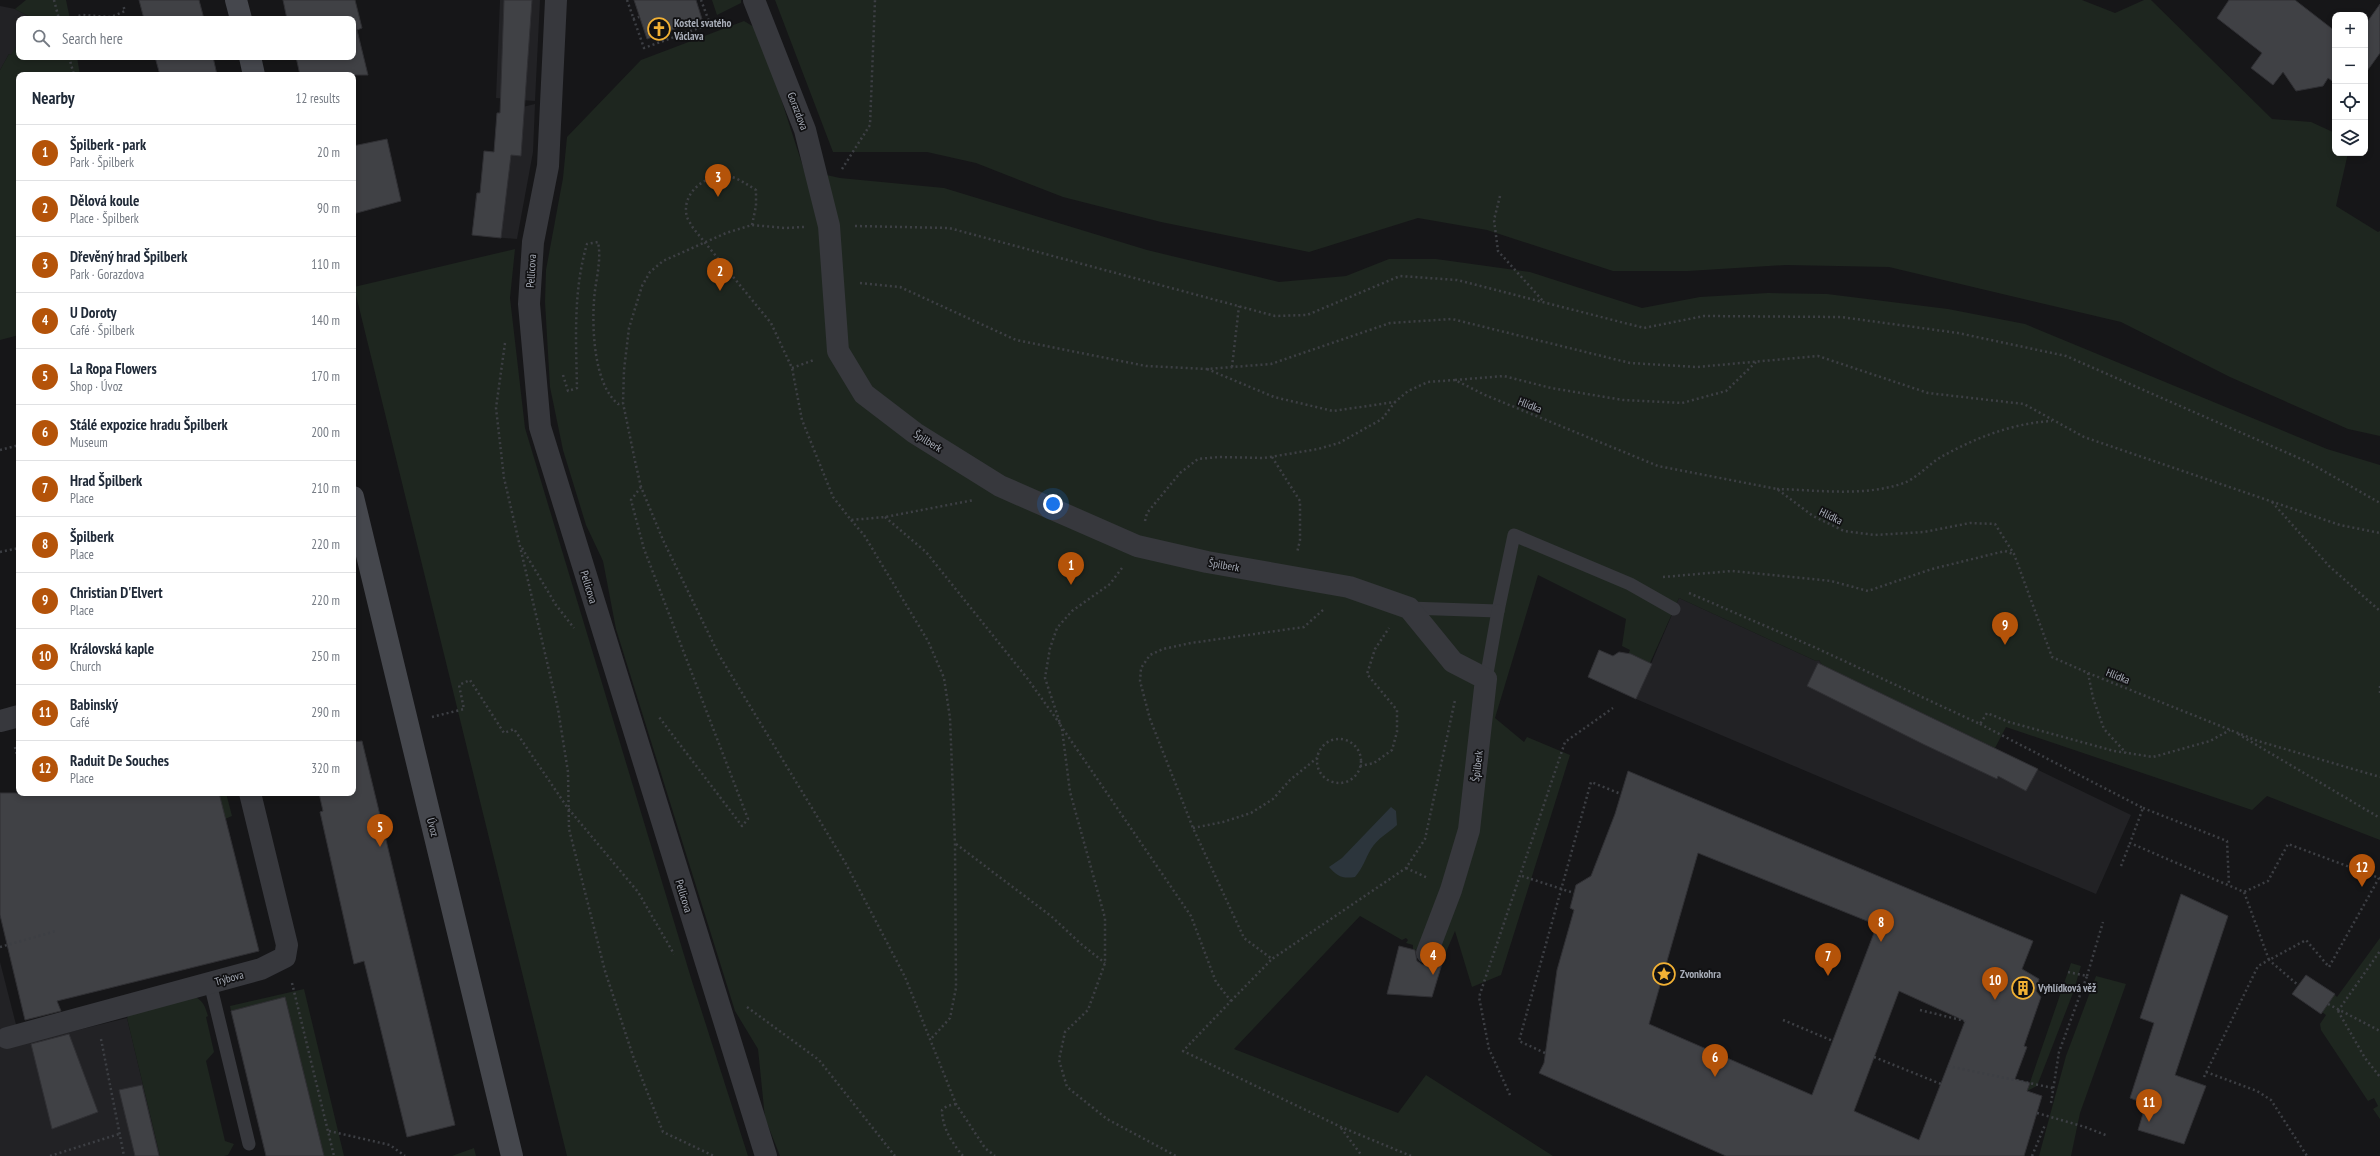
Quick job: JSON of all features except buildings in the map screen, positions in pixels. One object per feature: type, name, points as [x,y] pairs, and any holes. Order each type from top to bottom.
[{"type":"main road","points":[[236,0],[240,16]]},
{"type":"main road","points":[[251,60],[253,72]]},
{"type":"main road","name":"Úvoz","points":[[356,509],[512,1156]]},
{"type":"street","name":"Pellicova","points":[[556,0],[548,166],[533,242],[529,304],[540,427],[766,1156]]},
{"type":"street","name":"Gorazdova","points":[[754,0],[805,130],[829,226]]},
{"type":"street","name":"Špilberk","points":[[829,226],[838,351],[864,394],[915,433],[1000,486],[1137,546],[1207,562],[1349,587],[1409,608]]},
{"type":"street","points":[[1409,608],[1453,662],[1486,679]]},
{"type":"street","name":"Špilberk","points":[[1428,953],[1451,890],[1469,830],[1486,679]]},
{"type":"street","points":[[0,721],[16,717]]},
{"type":"street","points":[[251,796],[287,945],[285,957]]},
{"type":"street","name":"Trýbova","points":[[7,1038],[261,969],[285,957]]},
{"type":"lane","points":[[1486,679],[1514,535],[1630,584],[1674,609]]},
{"type":"lane","points":[[1409,608],[1498,611]]},
{"type":"lane","points":[[210,983],[249,1144]]},
{"type":"path","points":[[54,0],[58,16]]},
{"type":"path","points":[[626,0],[644,48],[710,24],[701,0]]},
{"type":"path","points":[[820,189],[835,181],[870,125],[875,0]]},
{"type":"path","points":[[113,16],[125,11],[123,5]]},
{"type":"path","points":[[79,16],[96,16]]},
{"type":"path","points":[[633,19],[640,17]]},
{"type":"path","points":[[70,60],[73,72]]},
{"type":"path","points":[[752,226],[756,206],[756,190],[743,181],[730,176],[717,176],[700,183],[689,196],[687,216],[703,241],[771,323],[792,368],[802,420],[833,497],[864,535],[928,641],[944,678],[950,718],[955,844],[956,988],[950,1018],[931,1039]]},
{"type":"path","points":[[1500,196],[1494,220],[1498,251],[1544,302]]},
{"type":"path","points":[[995,1156],[985,1148],[956,1104],[905,977],[846,864],[719,655],[663,540],[641,487],[623,403],[624,370],[629,328],[642,286],[650,272],[663,261],[703,241],[752,226],[785,228],[829,226],[950,228],[1276,316],[1307,315],[1400,276],[1457,280],[1644,328],[1704,316],[1841,317],[1958,332],[2066,356],[2308,462],[2380,503]]},
{"type":"path","points":[[562,370],[568,391],[577,388],[575,319],[578,284],[587,244],[598,242],[598,264],[594,301],[596,347],[600,373],[614,400],[618,404],[623,403]]},
{"type":"path","points":[[833,281],[900,287],[1016,340],[1146,366],[1207,369],[1271,364],[1390,323],[1452,319],[1630,363],[1697,367],[1818,356],[1928,393],[2024,404],[2084,437],[2340,525],[2380,533]]},
{"type":"path","points":[[1232,367],[1239,306]]},
{"type":"path","points":[[505,342],[496,408],[504,478],[558,710],[568,772],[567,807],[569,829],[605,971],[634,1056],[663,1132],[714,1156]]},
{"type":"path","points":[[1207,369],[1274,397],[1333,411],[1395,402],[1408,391],[1428,382],[1504,376],[1552,388],[1623,400],[1682,403],[1726,391],[1757,362]]},
{"type":"path","name":"Hlídka","points":[[1455,380],[1485,395],[1658,466],[1777,489],[1813,516],[1844,531],[1875,535],[1924,532],[1970,523],[1995,524],[2014,554],[2052,657],[2088,673],[2258,741],[2380,777]]},
{"type":"path","points":[[1777,489],[1868,491],[1905,482],[1940,457],[1979,438],[2027,422],[2054,421]]},
{"type":"path","points":[[0,450],[16,446]]},
{"type":"path","points":[[1272,457],[1300,501],[1300,540],[1292,576]]},
{"type":"path","points":[[851,520],[885,517],[975,500],[1000,486]]},
{"type":"path","points":[[624,701],[652,708],[742,826],[748,820],[644,549],[631,500],[641,487]]},
{"type":"path","points":[[2272,501],[2328,566],[2380,611]]},
{"type":"path","points":[[885,517],[926,552],[1027,678],[1191,916],[1216,982],[1231,1002]]},
{"type":"path","points":[[520,546],[556,605],[578,633]]},
{"type":"path","points":[[0,552],[16,549]]},
{"type":"path","points":[[1663,581],[1656,578],[1732,571],[1831,581],[1868,591],[1947,565],[2005,551],[2014,554]]},
{"type":"path","points":[[1272,959],[1244,938],[1193,828],[1150,719],[1140,681],[1141,668],[1150,655],[1163,649],[1192,643],[1304,627],[1349,587]]},
{"type":"path","points":[[1684,590],[1814,647],[1980,724],[2143,808],[2226,841],[2229,885]]},
{"type":"path","points":[[1360,766],[1374,763],[1392,750],[1397,732],[1397,710],[1367,674],[1375,650],[1394,621],[1409,608]]},
{"type":"path","points":[[1411,1156],[1341,1127],[1183,1051],[1272,959],[1406,868],[1425,839],[1462,667]]},
{"type":"path","points":[[2088,673],[2093,698],[2104,729],[2127,753]]},
{"type":"path","points":[[408,723],[464,708],[459,685],[470,680],[504,732],[514,729],[567,807],[638,892],[680,964],[711,982],[747,1006],[818,1060],[894,1156]]},
{"type":"path","points":[[2380,686],[2380,695]]},
{"type":"path","points":[[1510,1095],[1490,1050],[1479,997],[1522,876],[1565,742],[1612,708]]},
{"type":"path","points":[[1980,724],[1987,713],[2009,722],[2127,753],[2153,757],[2210,741],[2231,730],[2380,818]]},
{"type":"path","points":[[1061,726],[1070,792],[1105,918],[1105,963],[1088,1010],[1065,1032],[1059,1060],[1068,1087],[1107,1119],[1176,1156]]},
{"type":"path","points":[[1342,740],[1355,746],[1360,759],[1360,766],[1353,779],[1338,783],[1325,779],[1320,773],[1317,758],[1319,752],[1328,742],[1342,740]]},
{"type":"path","points":[[15,747],[16,751]]},
{"type":"path","points":[[1193,828],[1223,822],[1251,813],[1273,799],[1290,780],[1317,758]]},
{"type":"path","points":[[1545,1053],[1519,1041],[1592,782],[1621,794]]},
{"type":"path","points":[[2121,866],[2143,808]]},
{"type":"path","points":[[2130,843],[2244,892],[2269,960],[2298,985]]},
{"type":"path","points":[[955,844],[1051,916],[1081,944],[1105,963]]},
{"type":"path","points":[[2204,1077],[2258,966],[2306,940],[2328,967],[2378,878],[2288,844],[2268,881],[2244,892]]},
{"type":"path","points":[[1522,876],[1574,893]]},
{"type":"path","points":[[2051,1103],[2059,1052],[2087,976],[2103,922]]},
{"type":"path","points":[[0,947],[56,931]]},
{"type":"path","points":[[2338,1011],[2380,950]]},
{"type":"path","points":[[285,957],[334,1156]]},
{"type":"path","points":[[2068,972],[2087,976]]},
{"type":"path","points":[[2328,1004],[2338,1011],[2380,1030]]},
{"type":"path","points":[[1920,1010],[1965,1021]]},
{"type":"path","points":[[2338,1011],[2365,1058],[2380,1077]]},
{"type":"path","points":[[97,1014],[124,1156]]},
{"type":"path","points":[[1783,1020],[1833,1041]]},
{"type":"path","points":[[1874,1057],[1941,1084]]},
{"type":"path","points":[[1948,1066],[2053,1088]]},
{"type":"path","points":[[2206,1072],[2257,1091],[2271,1100],[2307,1156]]},
{"type":"path","points":[[956,1104],[942,1110],[942,1116],[945,1129],[963,1156]]},
{"type":"path","points":[[2037,1113],[2085,1127],[2108,1136]]},
{"type":"path","points":[[2032,1156],[2045,1125]]},
{"type":"path","points":[[1341,1127],[1362,1156]]},
{"type":"path","points":[[328,1131],[390,1145],[405,1156]]},
{"type":"path","points":[[50,1156],[119,1134]]},
{"type":"shaded area","points":[[26,0],[66,0],[69,16],[28,16],[15,9]]},
{"type":"shaded area","points":[[500,0],[540,0],[535,101],[496,98]]},
{"type":"shaded area","points":[[712,0],[741,0],[741,3],[717,15]]},
{"type":"shaded area","points":[[775,0],[2082,0],[2115,13],[2144,0],[2151,0],[2272,119],[2311,122],[2332,132],[2332,156],[2347,156],[2336,206],[2378,232],[2380,231],[2380,436],[2348,429],[2230,377],[2121,322],[1889,267],[1786,265],[1688,271],[1613,271],[1487,230],[1418,218],[1309,252],[1161,222],[1063,197],[976,163],[927,152],[833,152]]},
{"type":"shaded area","points":[[0,6],[15,9],[28,16],[16,16],[16,48],[11,55],[9,54],[0,70]]},
{"type":"shaded area","points":[[744,21],[754,27],[773,74],[804,170],[840,178],[944,188],[1147,250],[1279,282],[1346,276],[1389,259],[1436,259],[1530,272],[1642,308],[1700,297],[1768,293],[1827,294],[1948,309],[2025,324],[2327,449],[2380,465],[2380,840],[2267,796],[2252,810],[2006,727],[1995,748],[1822,665],[1819,660],[1816,661],[1679,598],[1650,663],[1631,654],[1628,655],[1630,650],[1622,646],[1626,619],[1538,575],[1495,718],[1524,742],[1527,737],[1570,755],[1501,975],[1472,987],[1455,931],[1444,957],[1413,949],[1413,945],[1406,943],[1408,940],[1406,938],[1402,940],[1360,916],[1234,1049],[1398,1113],[1426,1075],[1553,1156],[780,1156],[765,1118],[758,1049],[735,1011],[616,629],[603,561],[586,525],[563,450],[550,387],[545,302],[546,270],[563,178],[567,137],[641,60]]},
{"type":"shaded area","points":[[16,46],[16,60],[78,60],[80,72],[16,72],[16,336],[0,340],[0,70],[9,54],[11,55]]},
{"type":"shaded area","points":[[535,104],[533,152],[517,239],[472,235],[476,193],[480,193],[494,152],[497,113]]},
{"type":"shaded area","points":[[515,249],[510,298],[525,428],[691,978],[748,1156],[567,1156],[356,295],[356,287]]},
{"type":"shaded area","points":[[1679,598],[1816,661],[1819,660],[1822,665],[2131,815],[2096,894],[1636,699]]},
{"type":"shaded area","points":[[220,796],[227,796],[232,816],[225,819]]},
{"type":"shaded area","points":[[1391,807],[1396,811],[1397,825],[1373,845],[1355,877],[1347,878],[1335,873],[1329,867],[1342,858]]},
{"type":"shaded area","points":[[2380,938],[2380,1119],[2373,1109],[2378,1106],[2374,1098],[2368,1101],[2321,1030],[2320,1024],[2326,1015],[2322,1012],[2334,994],[2337,997]]},
{"type":"shaded area","points":[[0,962],[21,1044],[127,1018],[160,1156],[0,1156]]},
{"type":"shaded area","points":[[2071,963],[2081,966],[2073,993],[2037,1086],[2027,1091]]},
{"type":"shaded area","points":[[2096,976],[2126,984],[2080,1113],[2071,1156],[2039,1156],[2066,1056]]},
{"type":"shaded area","points":[[304,989],[344,1156],[324,1156],[285,997],[231,1011],[230,1006]]},
{"type":"shaded area","points":[[193,996],[199,999],[203,1004],[208,1016],[206,1017],[214,1052],[206,1061],[225,1141],[234,1144],[228,1155],[224,1156],[160,1156],[127,1018],[132,1010]]},
{"type":"shaded area","points":[[474,1148],[476,1156],[452,1156]]},
{"type":"place","name":"Kostel svatého Václava","points":[[659,29]]},
{"type":"place","name":"Dřevěný hrad Špilberk","points":[[718,197]]},
{"type":"place","name":"Dělová koule","points":[[720,291]]},
{"type":"place","name":"Špilberk - park","points":[[1071,585]]},
{"type":"place","name":"Christian D'Elvert","points":[[2005,645]]},
{"type":"place","name":"La Ropa Flowers","points":[[380,847]]},
{"type":"place","name":"Raduit De Souches","points":[[2362,887]]},
{"type":"place","name":"Špilberk","points":[[1881,942]]},
{"type":"place","name":"Zvonkohra","points":[[1664,974]]},
{"type":"place","name":"U Doroty","points":[[1433,975]]},
{"type":"place","name":"Hrad Špilberk","points":[[1828,976]]},
{"type":"place","name":"Vyhlídková věž","points":[[2023,988]]},
{"type":"place","name":"Královská kaple","points":[[1995,1000]]},
{"type":"place","name":"Stálé expozice hradu Špilberk","points":[[1715,1077]]},
{"type":"place","name":"Babinský","points":[[2149,1122]]}]
